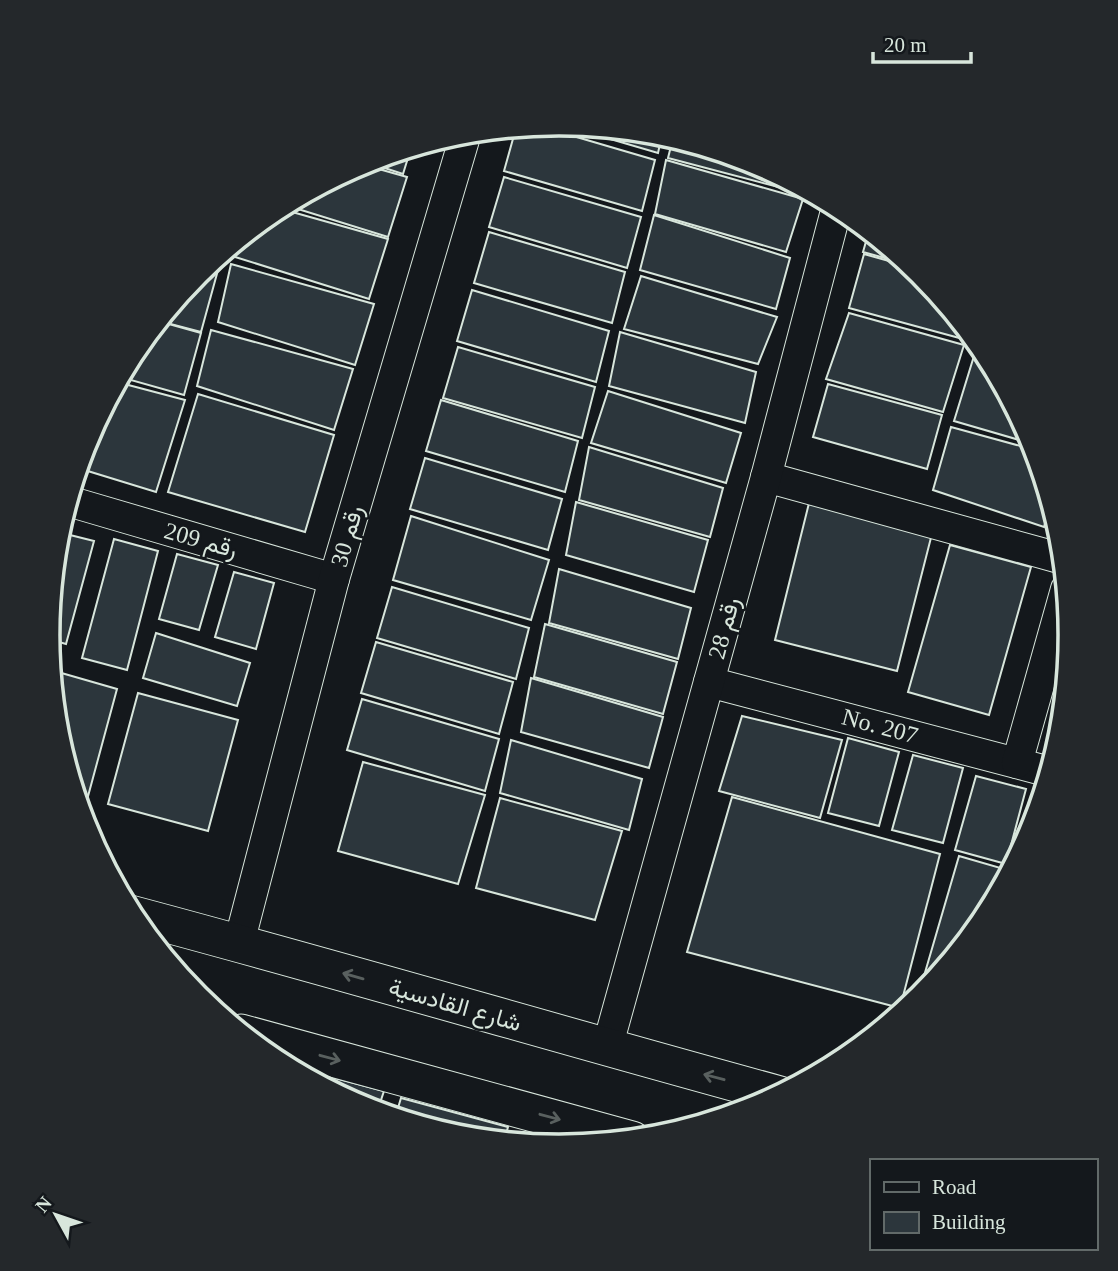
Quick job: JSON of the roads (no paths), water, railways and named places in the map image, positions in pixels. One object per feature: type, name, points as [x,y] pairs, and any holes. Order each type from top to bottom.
[{"type":"street","name":"رقم 30","points":[[239,943],[334,579],[462,146]]},
{"type":"street","name":"رقم 28","points":[[607,1048],[766,477],[834,218]]},
{"type":"street","points":[[766,477],[1052,556]]},
{"type":"street","name":"رقم 209","points":[[78,504],[334,579]]},
{"type":"street","points":[[1017,763],[1057,619]]},
{"type":"street","name":"No. 207","points":[[709,682],[1040,769]]},
{"type":"street","name":"شارع القادسية","points":[[148,919],[764,1091]]},
{"type":"street","points":[[266,1040],[605,1133]]}]
